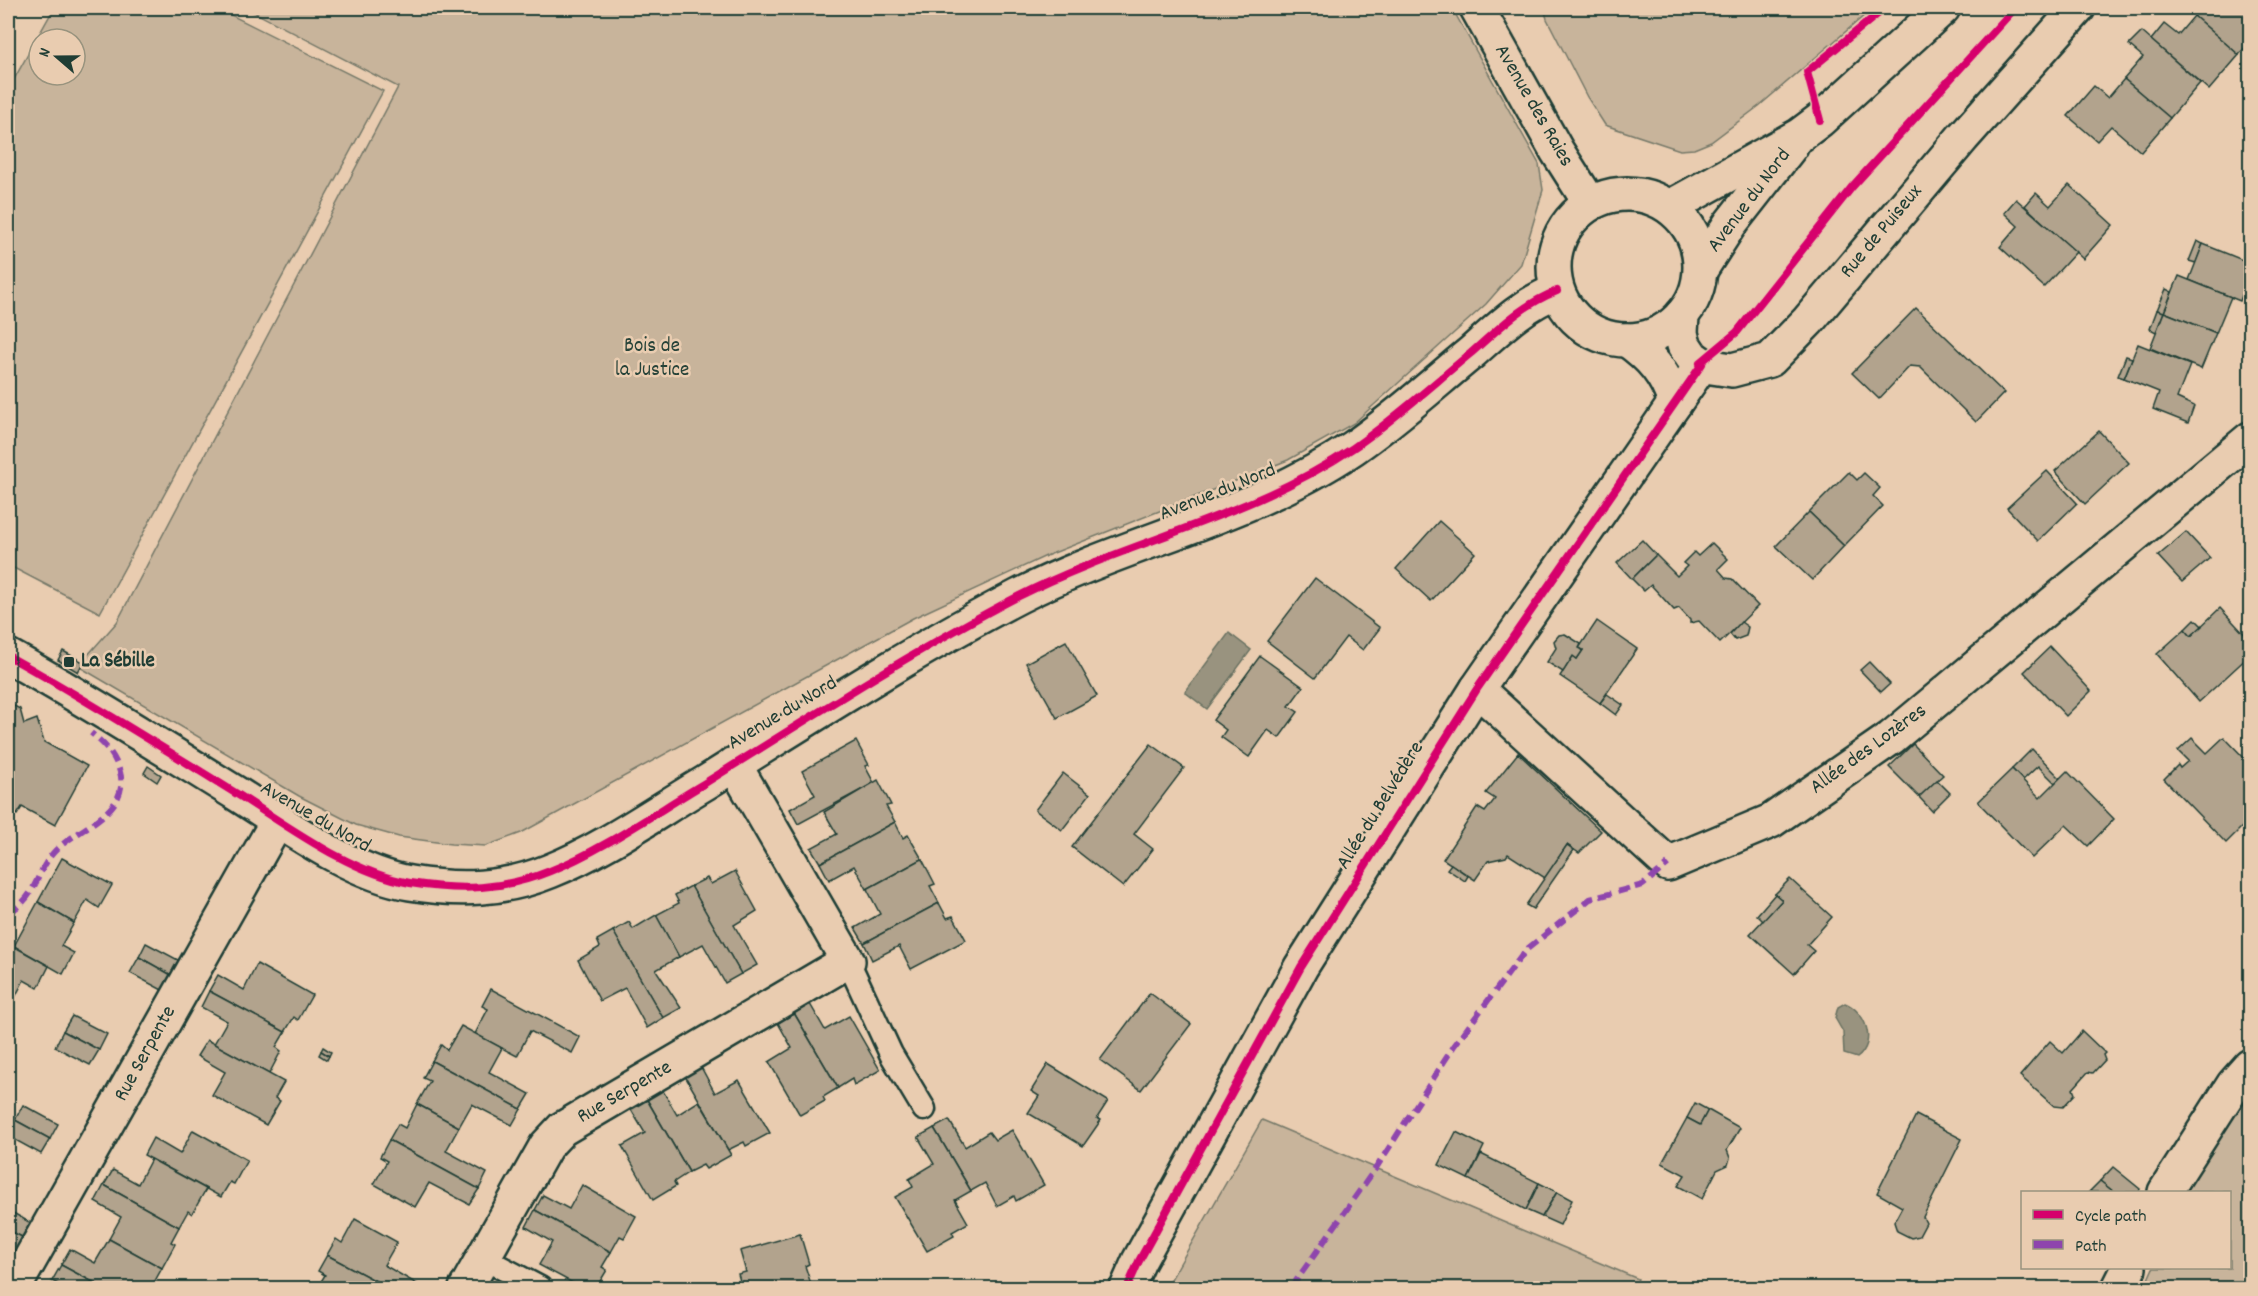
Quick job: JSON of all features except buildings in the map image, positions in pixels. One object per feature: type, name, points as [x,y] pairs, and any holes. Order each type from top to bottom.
[{"type":"street","name":"Avenue des Raies","points":[[1477,8],[1557,151],[1590,204]]},
{"type":"street","name":"Avenue du Nord","points":[[1670,207],[1800,135],[1820,120],[1944,8]]},
{"type":"street","name":"Rue de Puiseux","points":[[1702,364],[1732,370],[1746,369],[1770,360],[1786,345],[1963,137],[2078,8]]},
{"type":"street","name":"Avenue du Nord","points":[[1701,268],[1730,224],[1800,135]]},
{"type":"street","points":[[1631,194],[1652,197],[1670,207],[1691,231],[1698,245],[1701,268],[1698,289],[1689,308],[1674,324],[1657,335],[1627,340],[1610,339],[1589,331],[1571,315],[1557,291],[1553,272],[1562,234],[1574,216],[1590,204],[1610,195],[1631,194]]},
{"type":"street","name":"Avenue du Nord","points":[[8,656],[102,710],[330,852],[374,872],[405,882],[485,889],[521,882],[554,870],[631,828],[734,764],[1022,595],[1150,540],[1268,496],[1351,449],[1421,395],[1522,308],[1557,291]]},
{"type":"street","points":[[1682,315],[1681,333],[1684,345],[1692,357],[1702,364]]},
{"type":"street","points":[[1627,340],[1648,356],[1660,370],[1669,385],[1675,403]]},
{"type":"street","name":"Allée du Belvédère","points":[[1127,1288],[1139,1261],[1301,967],[1476,689],[1702,364]]},
{"type":"street","name":"Allée des Lozères","points":[[1476,689],[1668,864],[1771,821],[1891,738],[2250,439]]},
{"type":"street","points":[[734,764],[848,961]]},
{"type":"street","name":"Rue Serpente","points":[[14,1288],[278,820]]},
{"type":"street","name":"Rue Serpente","points":[[466,1288],[546,1146],[562,1129],[848,961]]},
{"type":"street","points":[[2166,1191],[2234,1084],[2250,1066]]},
{"type":"street","points":[[2119,1288],[2128,1269]]},
{"type":"lane","points":[[848,961],[891,1054],[924,1108]]},
{"type":"lane","points":[[483,1258],[540,1288]]},
{"type":"green space","points":[[54,8],[217,8],[383,91],[100,613],[8,565],[8,90],[27,56],[27,87],[87,87],[87,27],[43,27]]},
{"type":"green space","name":"Bois de la Justice","points":[[246,8],[1452,8],[1539,164],[1543,190],[1521,264],[1486,304],[1354,423],[1288,460],[1046,556],[913,618],[521,833],[486,846],[399,837],[356,825],[299,796],[78,666],[117,622],[398,87]]},
{"type":"green space","points":[[1544,8],[1873,8],[1759,106],[1711,142],[1694,149],[1680,150],[1605,125],[1587,97],[1547,19]]},
{"type":"green space","points":[[2250,1096],[2250,1288],[2144,1288],[2153,1269],[2231,1269],[2231,1191],[2186,1191],[2225,1127]]},
{"type":"green space","points":[[1262,1120],[1638,1279],[1634,1288],[1166,1288]]},
{"type":"shaded area","points":[[1229,633],[1251,650],[1207,709],[1185,692]]},
{"type":"shaded area","points":[[1845,1003],[1852,1007],[1863,1020],[1868,1036],[1867,1044],[1857,1058],[1844,1054],[1843,1032],[1835,1018],[1838,1007]]},
{"type":"marked path","points":[[8,913],[25,900],[54,852],[99,819],[117,799],[121,786],[118,766],[101,741],[91,733]]},
{"type":"marked path","points":[[1291,1288],[1378,1165],[1454,1046],[1526,950],[1590,899],[1643,885],[1668,864]]},
{"type":"cycle path","points":[[1820,120],[1807,72],[1885,8]]},
{"type":"cycle path","points":[[1700,363],[1737,332],[1852,187],[2015,8]]},
{"type":"cycle path","points":[[8,656],[66,689],[342,859],[387,878],[428,886],[464,888],[516,882],[550,871],[609,842],[899,663],[1019,596],[1102,559],[1231,511],[1314,472],[1383,426],[1511,318],[1557,291]]},
{"type":"cycle path","points":[[1127,1288],[1139,1261],[1301,967],[1477,689],[1702,364]]},
{"type":"place","name":"La Sébille","points":[[69,662]]}]
